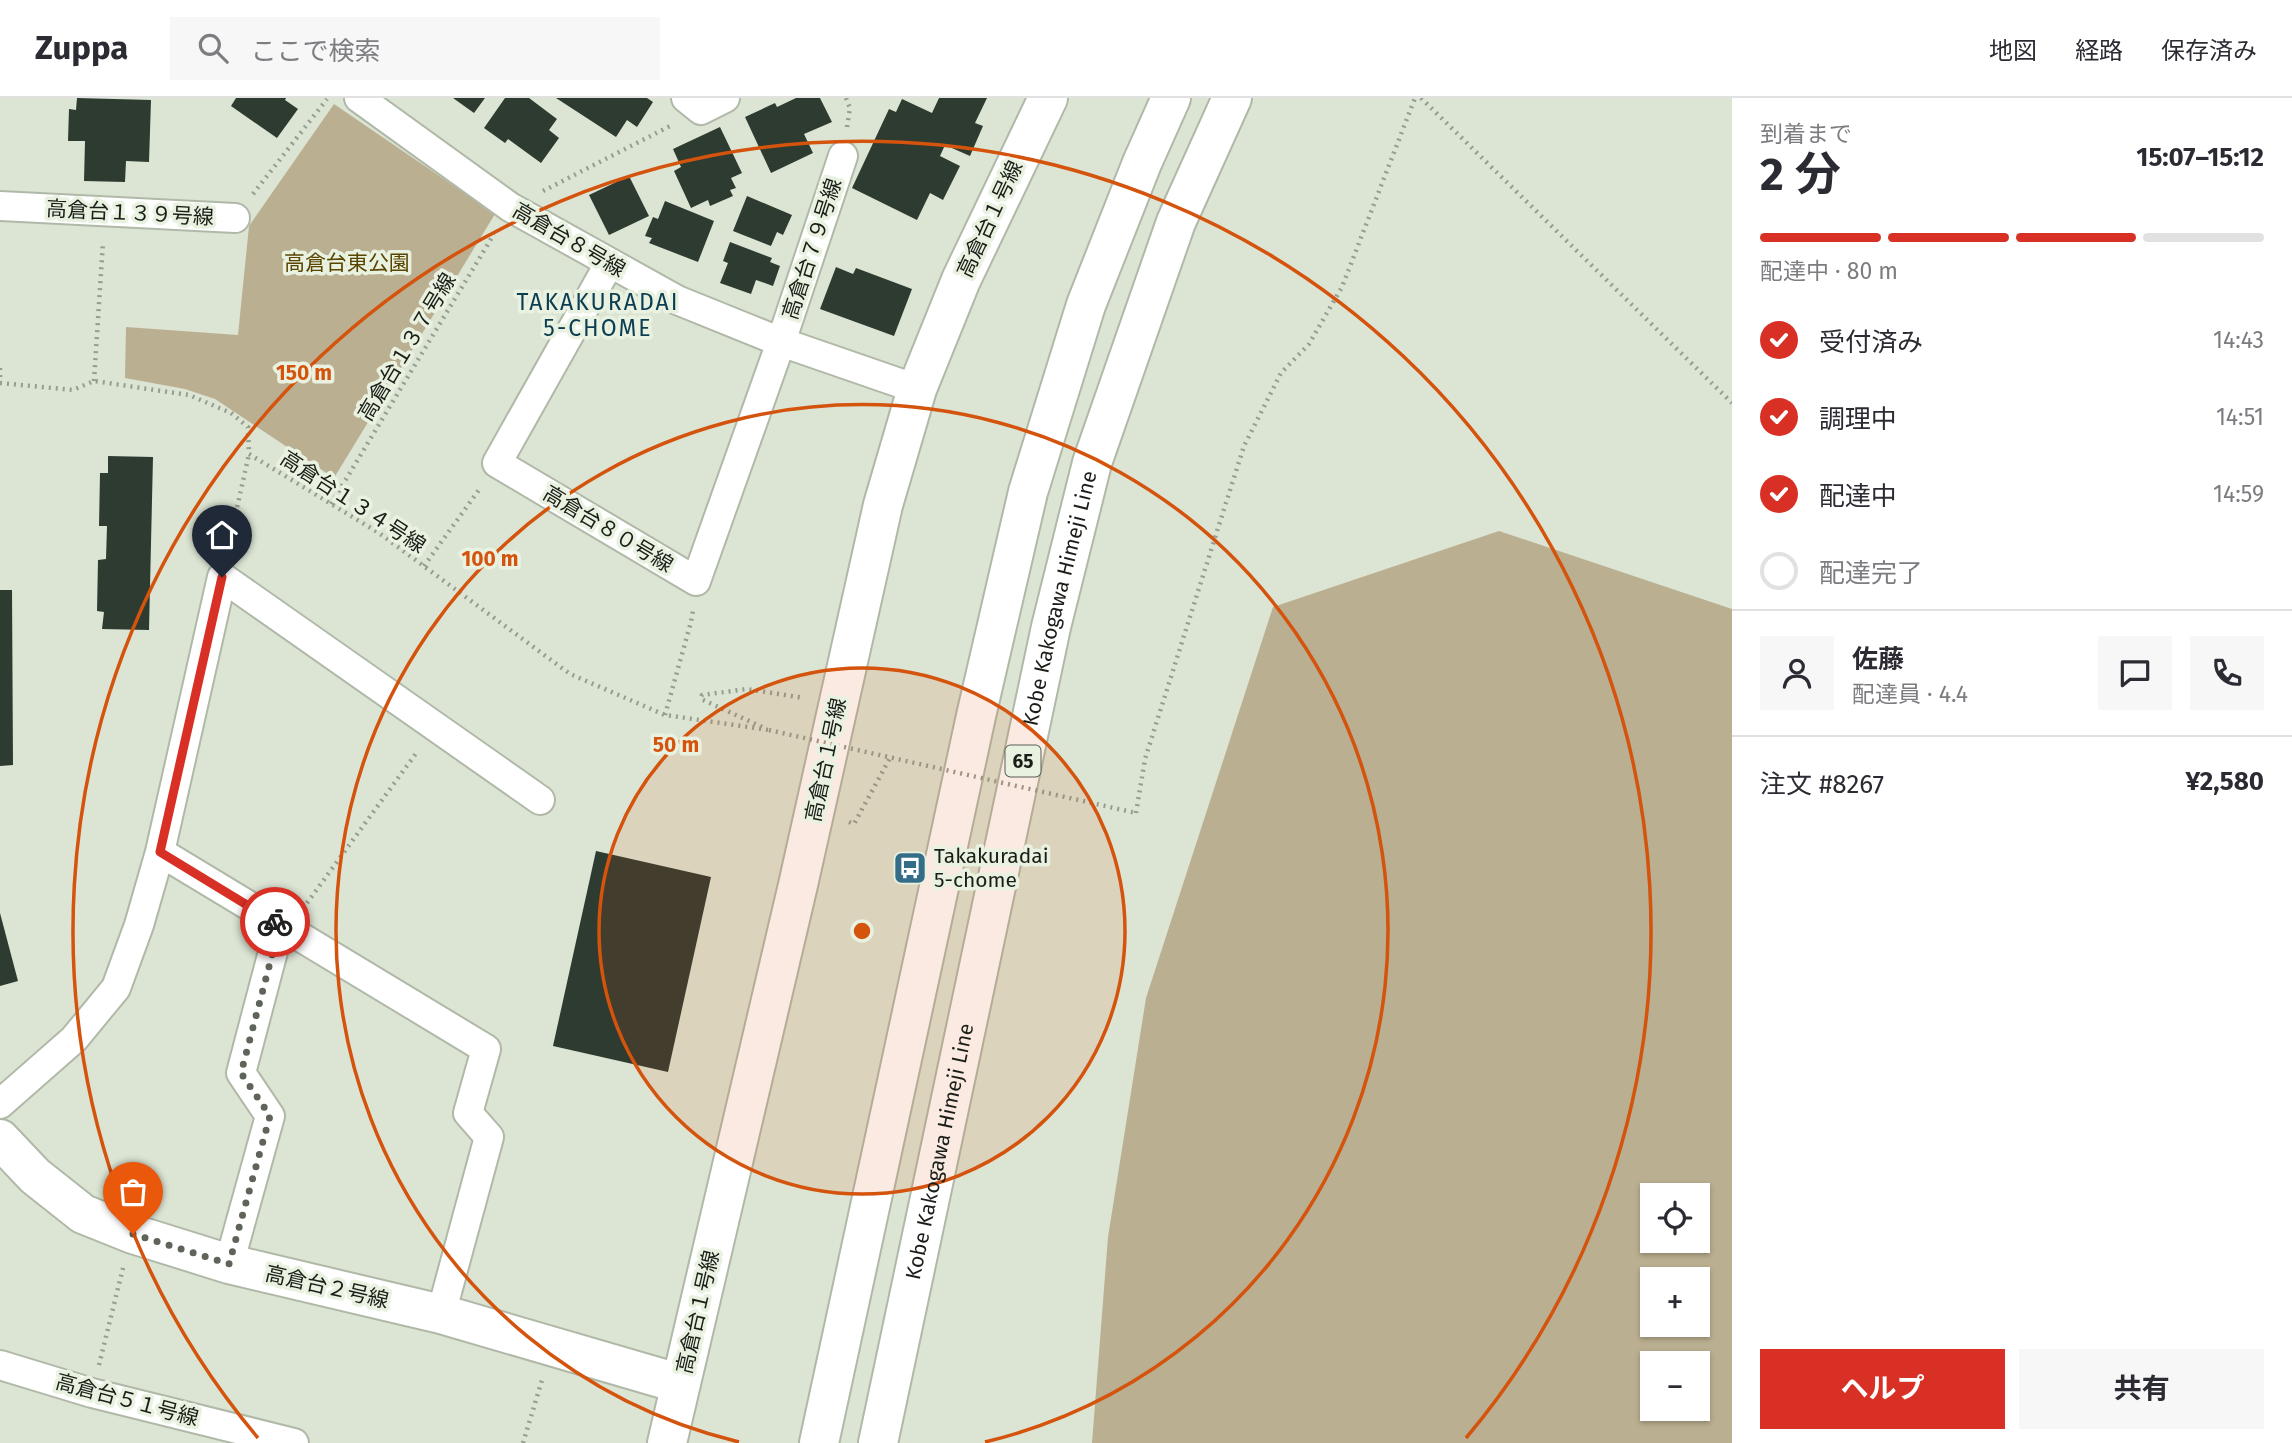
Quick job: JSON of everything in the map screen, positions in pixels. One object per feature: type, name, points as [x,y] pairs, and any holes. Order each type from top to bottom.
[{"type":"main road","name":"高倉台１号線","points":[[667,1443],[799,885],[883,505],[917,389],[961,280],[1048,98]]},
{"type":"main road","points":[[819,1443],[976,716],[1028,492],[1086,305],[1142,163],[1171,98]]},
{"type":"main road","name":"Kobe Kakogawa Himeji Line","points":[[878,1443],[1051,626],[1092,463],[1177,222],[1232,98]]},
{"type":"main road","name":"高倉台２号線","points":[[0,1139],[36,1176],[82,1214],[133,1234],[229,1264],[441,1314],[681,1384]]},
{"type":"street","name":"高倉台８号線","points":[[359,98],[510,207],[677,300],[780,342],[917,389]]},
{"type":"street","name":"高倉台７９号線","points":[[780,342],[843,156]]},
{"type":"street","name":"高倉台１３９号線","points":[[0,206],[234,218]]},
{"type":"street","points":[[497,463],[609,264]]},
{"type":"street","name":"高倉台８０号線","points":[[497,463],[696,581],[780,342]]},
{"type":"street","points":[[0,1104],[74,1040],[116,988],[139,925],[160,852],[222,577],[540,800]]},
{"type":"street","points":[[160,852],[486,1049],[468,1113],[489,1137],[441,1314]]},
{"type":"street","points":[[229,1264],[270,1116],[241,1073],[284,927]]},
{"type":"street","name":"高倉台５１号線","points":[[0,1365],[92,1392],[295,1443]]},
{"type":"path","name":"高倉台１３９号線","points":[[234,218],[328,98]]},
{"type":"path","points":[[807,699],[747,689],[702,695],[701,699],[769,730],[1136,813],[1145,760],[1244,446],[1280,373],[1309,344],[1342,288],[1415,98]]},
{"type":"path","points":[[1421,98],[1732,403]]},
{"type":"path","points":[[510,207],[704,102]]},
{"type":"path","name":"高倉台１３７号線","points":[[331,504],[510,207]]},
{"type":"path","points":[[94,381],[106,212]]},
{"type":"path","name":"高倉台１３４号線","points":[[0,368],[0,382],[73,390],[94,381],[189,395],[232,413],[248,427],[249,454],[379,533],[570,674],[665,715],[769,730]]},
{"type":"path","points":[[222,577],[249,454]]},
{"type":"path","points":[[424,566],[497,463]]},
{"type":"path","points":[[665,715],[691,622],[696,581]]},
{"type":"path","points":[[284,927],[435,726]]},
{"type":"path","points":[[853,824],[890,758]]},
{"type":"path","points":[[92,1392],[124,1265]]},
{"type":"path","points":[[523,1443],[542,1381]]},
{"type":"green space","name":"高倉台東公園","points":[[334,104],[495,214],[334,478],[215,399],[185,389],[125,378],[126,327],[238,335],[249,226]]},
{"type":"green space","points":[[1499,531],[1732,609],[1732,1443],[1092,1443],[1108,1237],[1146,998],[1273,607]]},
{"type":"building","points":[[77,98],[151,100],[149,162],[126,161],[125,182],[84,181],[85,141],[68,141],[69,109],[76,110]]},
{"type":"building","points":[[236,98],[286,98],[285,100],[298,109],[277,138],[231,106]]},
{"type":"building","points":[[453,98],[485,98],[474,113]]},
{"type":"building","points":[[505,98],[529,98],[557,119],[549,130],[559,138],[541,163],[508,139],[505,143],[484,128]]},
{"type":"building","points":[[556,98],[647,98],[653,102],[637,127],[627,120],[616,137]]},
{"type":"building","points":[[796,98],[820,98],[832,122],[804,134],[813,153],[771,173],[745,117],[775,103],[777,107]]},
{"type":"building","points":[[939,98],[987,98],[975,123],[983,126],[970,156],[945,145],[940,156],[960,166],[943,200],[930,193],[917,220],[852,188],[889,109],[896,112],[902,99],[932,113]]},
{"type":"building","points":[[720,127],[742,173],[731,178],[736,188],[730,190],[733,196],[710,206],[708,200],[691,208],[674,171],[681,167],[673,149]]},
{"type":"building","points":[[629,176],[649,216],[609,235],[589,195]]},
{"type":"building","points":[[747,196],[792,215],[783,235],[777,232],[771,246],[733,231]]},
{"type":"building","points":[[665,201],[714,221],[698,262],[649,243],[652,238],[645,236],[653,217],[658,219]]},
{"type":"building","points":[[730,242],[772,258],[770,262],[780,266],[773,286],[756,280],[751,294],[720,283],[728,263],[723,261]]},
{"type":"building","points":[[836,267],[853,274],[856,268],[912,289],[894,336],[820,309]]},
{"type":"building","points":[[108,456],[153,457],[149,630],[102,629],[104,612],[97,611],[98,560],[106,559],[107,526],[99,526],[100,473],[108,473]]},
{"type":"building","points":[[0,590],[12,590],[13,765],[0,766]]},
{"type":"building","points":[[596,851],[711,877],[668,1072],[553,1046]]},
{"type":"building","points":[[0,913],[18,981],[0,986]]},
{"type":"way so far","points":[[133,1234],[229,1264],[270,1116],[241,1073],[280,925],[275,922]]},
{"type":"place","name":"Takakuradai 5-chome","points":[[910,868]]},
{"type":"district","name":"TAKAKURADAI 5-CHOME","points":[[598,315]]},
{"type":"route","points":[[222,577],[160,852],[275,922]]}]
